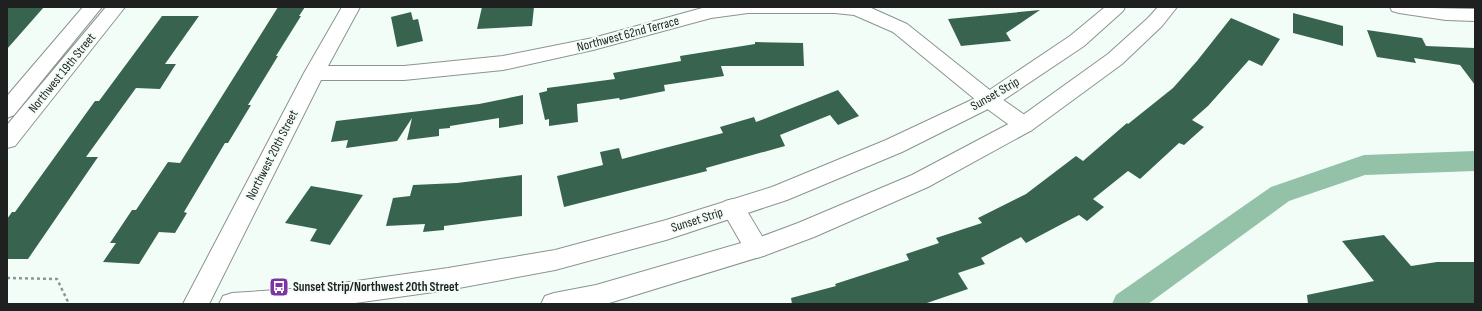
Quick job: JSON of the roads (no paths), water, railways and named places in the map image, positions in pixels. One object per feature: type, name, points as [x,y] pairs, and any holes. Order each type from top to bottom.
[{"type":"street","name":"Northwest 19th Street","points":[[7,110],[93,7]]},
{"type":"street","name":"Northwest 19th Street","points":[[7,140],[116,7]]},
{"type":"street","name":"Northwest 20th Street","points":[[196,304],[314,73],[350,7]]},
{"type":"street","name":"Northwest 62nd Terrace","points":[[314,73],[404,72],[503,63],[593,44],[710,12],[748,7],[835,7],[858,10],[900,28],[989,100],[1024,125]]},
{"type":"street","name":"Sunset Strip","points":[[232,304],[315,298],[448,280],[555,260],[666,230],[779,194],[894,146],[989,100],[1077,41],[1116,7]]},
{"type":"street","points":[[554,304],[596,296],[757,248],[806,230],[920,182],[1024,125],[1114,59],[1155,22],[1168,7]]},
{"type":"street","points":[[1399,7],[1446,14],[1475,15]]},
{"type":"street","points":[[733,208],[757,248]]},
{"type":"waterway","points":[[1126,304],[1280,194],[1364,165],[1475,161]]},
{"type":"place","name":"Sunset Strip/Northwest 20th Street","points":[[279,287]]}]
